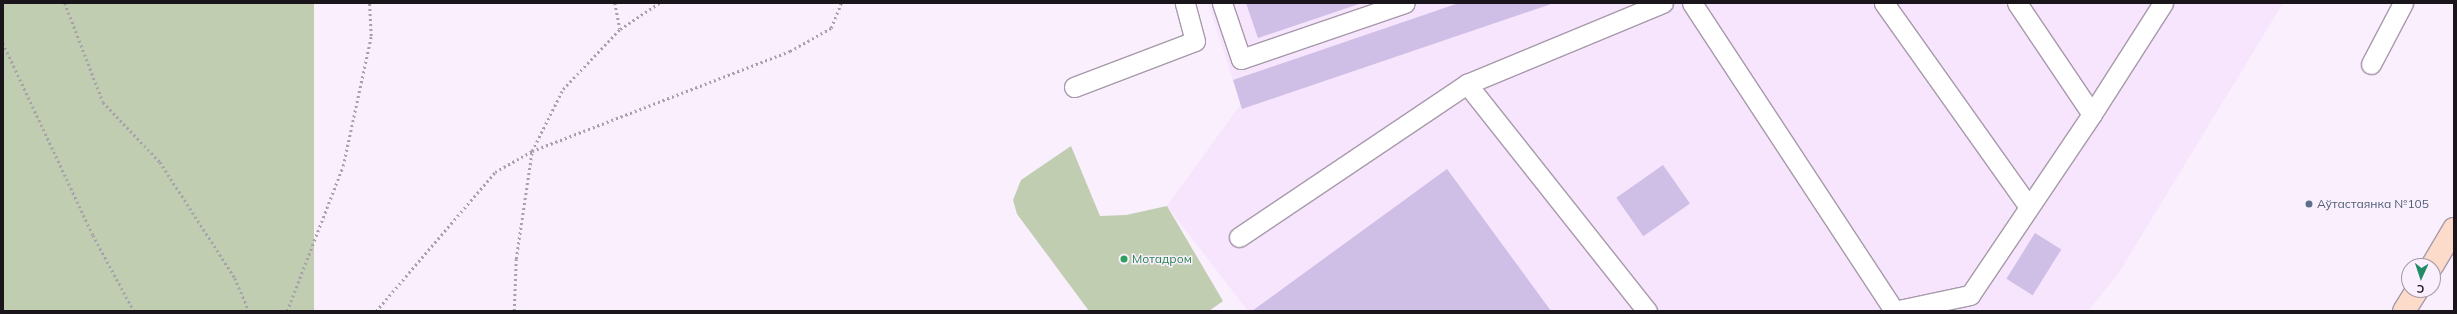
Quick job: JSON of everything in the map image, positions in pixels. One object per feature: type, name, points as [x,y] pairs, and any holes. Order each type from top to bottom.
[{"type":"main road","points":[[2437,258],[2454,229]]},
{"type":"main road","points":[[2404,311],[2412,298]]},
{"type":"lane","points":[[1074,87],[1195,41],[1185,3]]},
{"type":"lane","points":[[1222,3],[1241,59],[1405,3]]},
{"type":"lane","points":[[1239,237],[1467,84],[1663,3]]},
{"type":"lane","points":[[1692,3],[1894,311],[1970,295],[2092,114],[2162,3]]},
{"type":"lane","points":[[1884,3],[2029,207]]},
{"type":"lane","points":[[2017,3],[2092,114]]},
{"type":"lane","points":[[2371,64],[2403,3]]},
{"type":"lane","points":[[1467,84],[1647,311]]},
{"type":"path","points":[[65,3],[103,102],[160,162],[235,278],[249,311]]},
{"type":"path","points":[[287,311],[343,166],[371,36],[368,3]]},
{"type":"path","points":[[615,3],[620,29]]},
{"type":"path","points":[[514,311],[516,259],[532,151],[563,89],[620,29],[659,3]]},
{"type":"path","points":[[376,311],[495,172],[532,151],[790,51],[831,28],[841,3]]},
{"type":"path","points":[[3,43],[93,235],[134,311]]},
{"type":"shaded area","points":[[1208,3],[2283,3],[2118,274],[2088,311],[1248,311],[1167,206],[1241,104]]},
{"type":"green space","points":[[3,3],[314,3],[314,311],[3,311]]},
{"type":"green space","name":"Мотадром","points":[[1071,146],[1100,216],[1126,215],[1167,206],[1223,301],[1209,311],[1089,311],[1017,214],[1013,200],[1021,180]]},
{"type":"building","points":[[1246,3],[1362,3],[1258,38]]},
{"type":"building","points":[[1459,3],[1554,3],[1242,109],[1233,80]]},
{"type":"building","points":[[1663,165],[1690,204],[1643,236],[1616,198]]},
{"type":"building","points":[[1447,169],[1551,311],[1252,311]]},
{"type":"building","points":[[2035,233],[2061,249],[2033,295],[2006,279]]},
{"type":"place","name":"Аўтастаянка №105","points":[[2309,204]]},
{"type":"place","name":"Мотадром","points":[[1124,259]]}]
